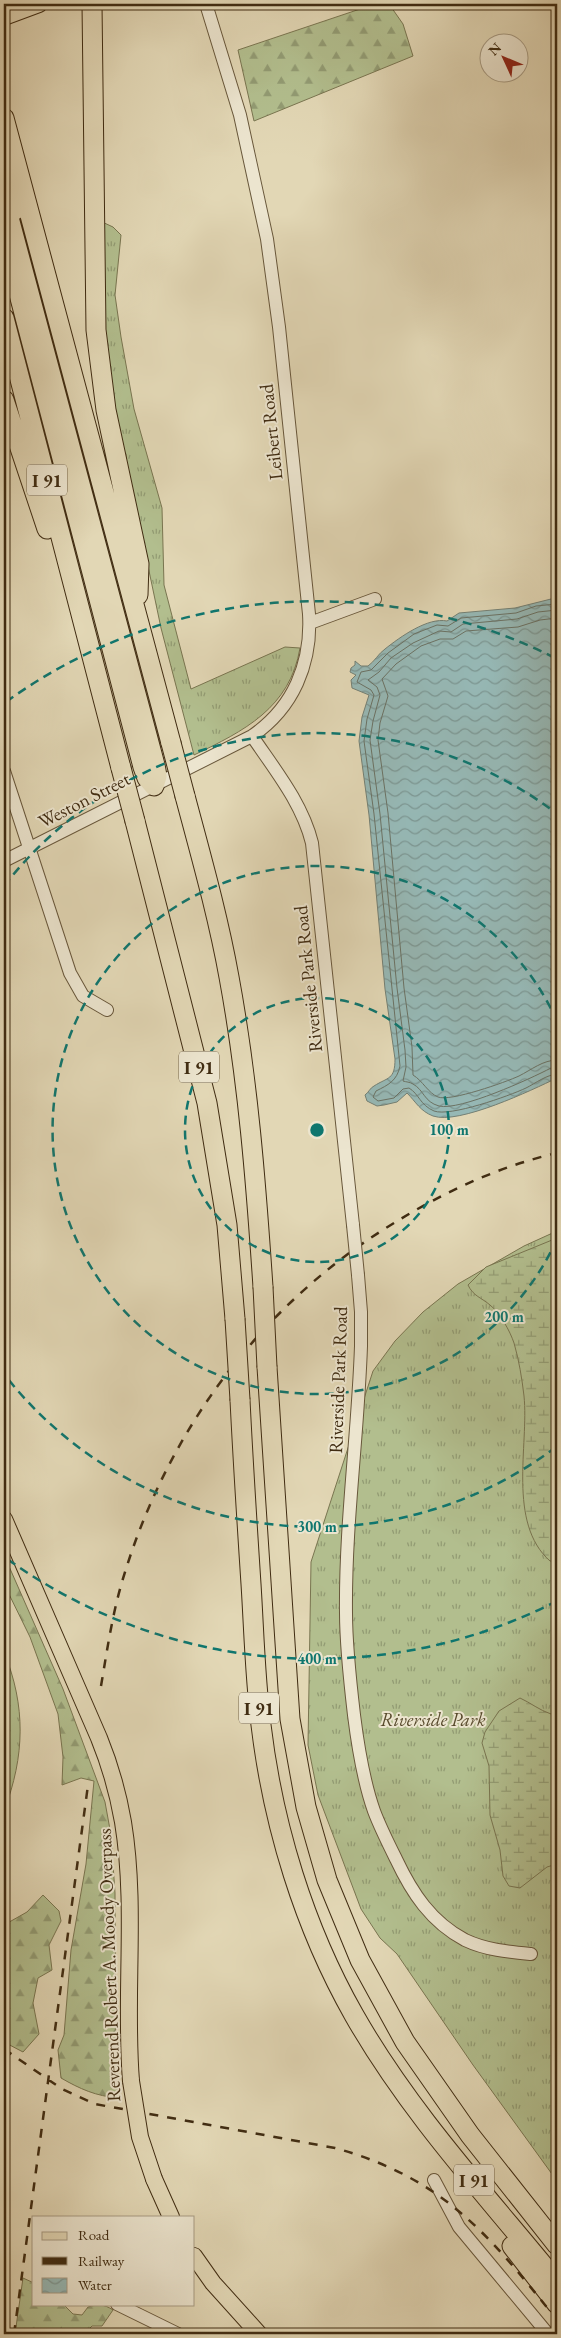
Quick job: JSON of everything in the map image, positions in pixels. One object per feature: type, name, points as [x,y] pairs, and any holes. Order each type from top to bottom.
[{"type":"highway","points":[[92,4],[96,330],[106,410],[139,564],[136,611]]},
{"type":"highway","name":"I 91","points":[[4,118],[72,368],[220,933],[238,1034],[254,1156],[288,1702],[296,1763],[310,1825],[338,1910],[380,2000],[428,2078],[484,2154],[557,2245]]},
{"type":"highway","points":[[4,177],[46,318],[72,368]]},
{"type":"highway","points":[[4,199],[155,765],[157,776],[154,786]]},
{"type":"highway","points":[[4,237],[143,767],[147,778],[154,786]]},
{"type":"highway","name":"I 91","points":[[4,318],[207,1103],[227,1224],[235,1319],[258,1705],[276,1811],[301,1895],[324,1953],[354,2015],[393,2076],[433,2130],[557,2282]]},
{"type":"highway","points":[[4,400],[66,591],[83,621]]},
{"type":"highway","points":[[393,2076],[404,2104],[414,2122],[557,2304]]},
{"type":"highway","points":[[484,2154],[518,2181],[557,2225]]},
{"type":"main road","points":[[7,16],[39,4]]},
{"type":"main road","name":"Reverend Robert A. Moody Overpass","points":[[4,1518],[100,1738],[120,1806],[128,1866],[132,2081],[140,2137],[154,2179],[171,2216]]},
{"type":"main road","points":[[195,2257],[218,2288],[259,2334]]},
{"type":"street","name":"Leibert Road","points":[[154,786],[252,736],[279,713],[298,684],[308,651],[310,623],[279,328],[266,232],[240,116],[206,4]]},
{"type":"street","points":[[310,623],[375,599]]},
{"type":"street","name":"Riverside Park Road","points":[[252,736],[297,804],[312,843],[358,1275],[362,1346],[346,1613],[352,1698],[365,1781],[385,1838],[409,1884],[426,1910],[449,1930],[474,1944],[498,1951],[532,1954]]},
{"type":"street","points":[[4,770],[70,973],[83,996],[107,1010]]},
{"type":"street","name":"Weston Street","points":[[4,861],[154,786]]},
{"type":"street","points":[[434,2180],[461,2229],[548,2334]]},
{"type":"street","points":[[120,2306],[178,2334]]},
{"type":"green space","points":[[375,4],[389,4],[403,24],[413,56],[254,121],[238,50]]},
{"type":"green space","points":[[100,221],[113,227],[121,235],[115,295],[121,337],[134,409],[162,508],[164,585],[191,689],[285,647],[300,648],[295,669],[286,687],[275,702],[247,726],[194,755],[161,628],[114,404],[106,353]]},
{"type":"green space","name":"Riverside Park","points":[[557,1231],[557,2181],[473,2065],[397,1954],[380,1938],[361,1909],[318,1795],[308,1745],[311,1562],[373,1371],[395,1341],[423,1312],[458,1284],[524,1246]]},
{"type":"green space","points":[[557,1238],[557,1561],[550,1561],[537,1545],[528,1526],[524,1505],[524,1396],[514,1343],[497,1313],[475,1294],[468,1285],[486,1267]]},
{"type":"green space","points":[[4,1555],[63,1689],[105,1802],[111,1835],[115,1893],[116,2074],[118,2098],[102,2096],[61,2078],[58,2050],[64,2035],[71,1950],[86,1864],[94,1781],[81,1778],[62,1785],[63,1757],[58,1714],[30,1637],[4,1584]]},
{"type":"green space","points":[[4,1652],[16,1692],[20,1731],[16,1771],[4,1811]]},
{"type":"green space","points":[[520,1698],[551,1714],[557,1710],[557,1864],[547,1867],[520,1888],[509,1886],[503,1876],[500,1850],[490,1815],[489,1766],[482,1743],[485,1732],[499,1711]]},
{"type":"green space","points":[[43,1895],[59,1911],[61,1921],[49,1945],[52,1970],[38,1978],[33,2003],[39,2034],[23,2052],[4,2042],[4,1925],[27,1912]]},
{"type":"green space","points":[[23,2278],[32,2282],[32,2306],[65,2306],[73,2314],[82,2315],[88,2307],[92,2306],[104,2306],[113,2310],[102,2326],[92,2326],[84,2334],[15,2334]]},
{"type":"water","points":[[557,599],[557,1078],[495,1105],[460,1116],[433,1116],[421,1109],[407,1093],[397,1102],[377,1106],[367,1101],[365,1095],[373,1087],[390,1077],[394,1071],[395,1059],[385,989],[369,815],[359,741],[362,717],[369,695],[352,688],[351,680],[356,675],[350,672],[351,668],[355,665],[355,661],[361,666],[368,666],[398,639],[414,629],[431,622],[447,621],[459,613],[515,608]]},
{"type":"railway","points":[[101,1686],[118,1595],[141,1527],[164,1474],[192,1424],[225,1377],[261,1333],[302,1292],[346,1256],[394,1223],[473,1181],[515,1165],[557,1153]]},
{"type":"railway","points":[[14,2334],[88,1785]]},
{"type":"railway","points":[[4,2049],[62,2089],[95,2104],[335,2148],[373,2161],[406,2176],[435,2193],[462,2214],[509,2262],[557,2320]]}]
